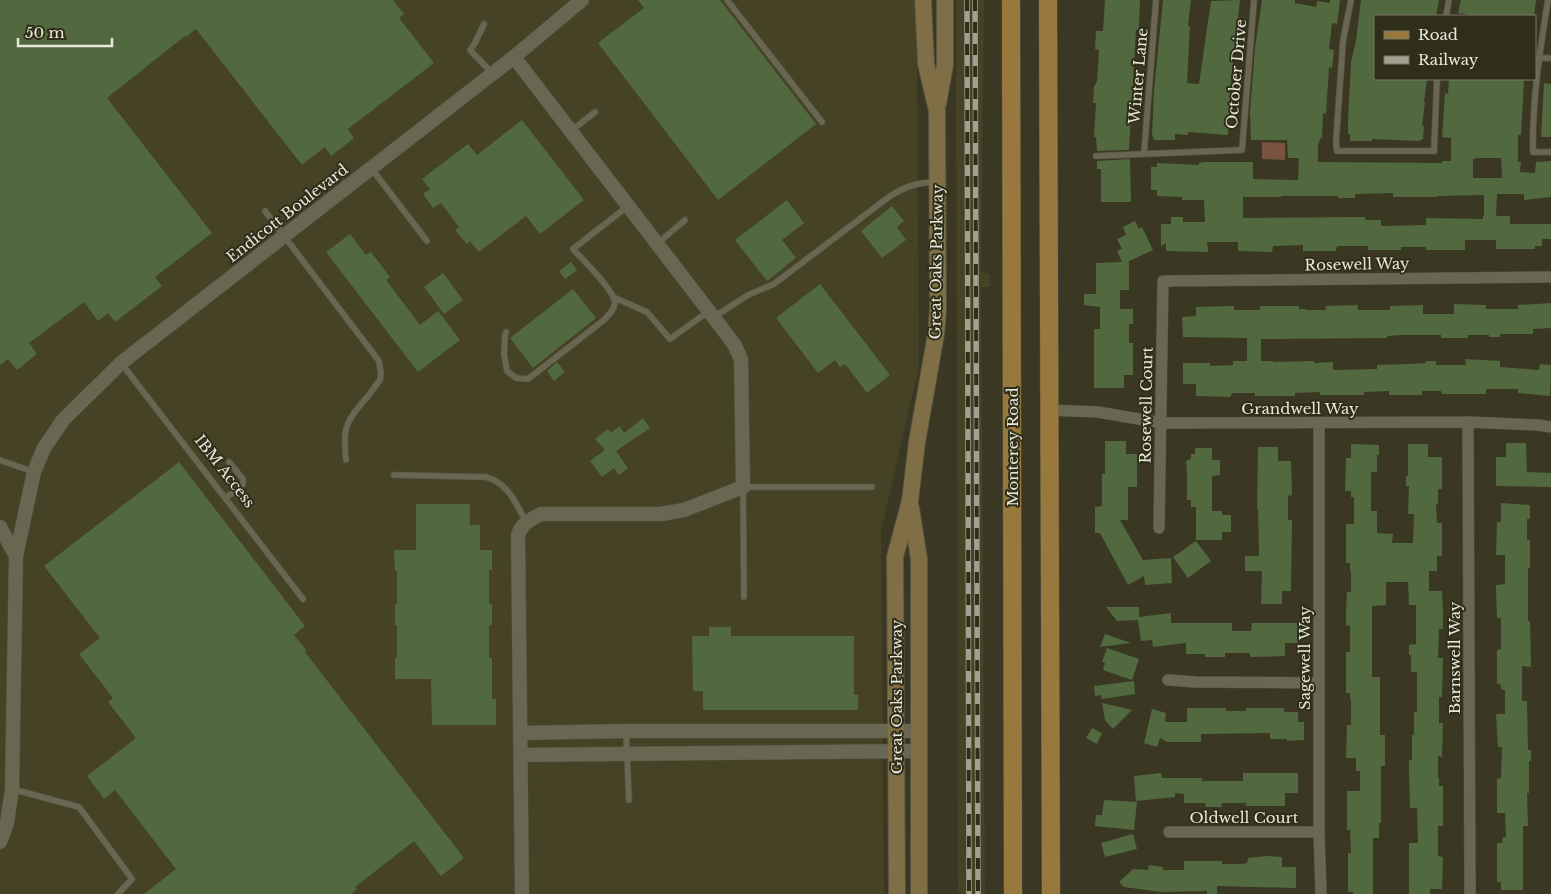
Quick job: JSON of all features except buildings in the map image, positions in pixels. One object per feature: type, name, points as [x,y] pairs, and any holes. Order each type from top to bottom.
[{"type":"main road","name":"Great Oaks Parkway","points":[[897,894],[896,557],[910,501],[917,442],[936,334],[939,280],[936,111],[926,64],[924,0]]},
{"type":"main road","name":"Great Oaks Parkway","points":[[936,111],[945,65],[945,0]]},
{"type":"main road","name":"Monterey Road","points":[[1011,0],[1013,894]]},
{"type":"main road","points":[[1048,0],[1051,894]]},
{"type":"main road","name":"Great Oaks Parkway","points":[[910,501],[919,559],[919,894]]},
{"type":"street","name":"Endicott Boulevard","points":[[0,842],[8,823],[12,789],[16,556],[34,472],[44,448],[63,420],[121,364],[514,58],[582,0]]},
{"type":"street","points":[[514,58],[734,344],[741,358],[743,487],[684,510],[661,514],[541,514],[526,522],[520,529],[518,535],[522,892]]},
{"type":"street","name":"Rosewell Way","points":[[1162,281],[1551,277]]},
{"type":"street","name":"Rosewell Court","points":[[1159,528],[1162,423],[1162,281]]},
{"type":"street","name":"Grandwell Way","points":[[1049,410],[1098,412],[1162,423],[1468,422],[1551,427]]},
{"type":"street","name":"Barnswell Way","points":[[1468,422],[1470,894]]},
{"type":"street","name":"Sagewell Way","points":[[1319,423],[1319,832],[1321,894]]},
{"type":"street","points":[[0,527],[16,556]]},
{"type":"street","points":[[1168,680],[1196,682],[1319,682]]},
{"type":"street","points":[[520,733],[920,731]]},
{"type":"street","points":[[520,755],[919,751]]},
{"type":"street","name":"Oldwell Court","points":[[1169,832],[1319,832]]},
{"type":"lane","points":[[727,0],[822,122]]},
{"type":"lane","name":"Winter Lane","points":[[1144,154],[1156,0]]},
{"type":"lane","name":"October Drive","points":[[1144,154],[1242,150],[1254,0]]},
{"type":"lane","points":[[1351,0],[1343,41],[1337,151],[1434,151],[1437,80]]},
{"type":"lane","points":[[1446,15],[1449,0]]},
{"type":"lane","points":[[1548,0],[1538,58],[1533,152],[1551,152]]},
{"type":"lane","points":[[484,24],[470,50],[493,74]]},
{"type":"lane","points":[[1538,58],[1551,58]]},
{"type":"lane","points":[[571,131],[595,112]]},
{"type":"lane","points":[[1096,156],[1144,154]]},
{"type":"lane","points":[[371,168],[427,241]]},
{"type":"lane","points":[[628,206],[573,249],[614,297],[647,312],[670,339],[711,314],[774,284],[890,196],[905,187],[916,183],[938,182]]},
{"type":"lane","points":[[265,211],[379,361],[381,368],[380,380],[349,418],[346,426],[344,446],[346,460]]},
{"type":"lane","points":[[657,244],[685,220]]},
{"type":"lane","points":[[506,332],[504,350],[507,371],[516,378],[528,379],[604,320],[613,309],[614,297]]},
{"type":"lane","name":"IBM Access","points":[[121,364],[303,599]]},
{"type":"lane","points":[[0,460],[34,472]]},
{"type":"lane","points":[[225,498],[240,488],[243,483],[243,479],[229,462]]},
{"type":"lane","points":[[394,475],[486,477],[494,479],[503,485],[510,494],[526,522]]},
{"type":"lane","points":[[744,597],[743,487],[872,487]]},
{"type":"lane","points":[[626,732],[629,800]]},
{"type":"lane","points":[[12,789],[79,807],[132,880],[118,894]]},
{"type":"shaded area","points":[[0,0],[914,0],[917,73],[919,366],[881,532],[884,894],[0,894]]},
{"type":"shaded area","points":[[956,0],[984,0],[981,272],[990,274],[990,287],[981,287],[985,894],[958,894]]},
{"type":"shaded area","points":[[1262,142],[1285,143],[1285,160],[1262,159]]},
{"type":"railway","points":[[967,0],[969,894]]},
{"type":"railway","points":[[975,0],[978,894]]}]
